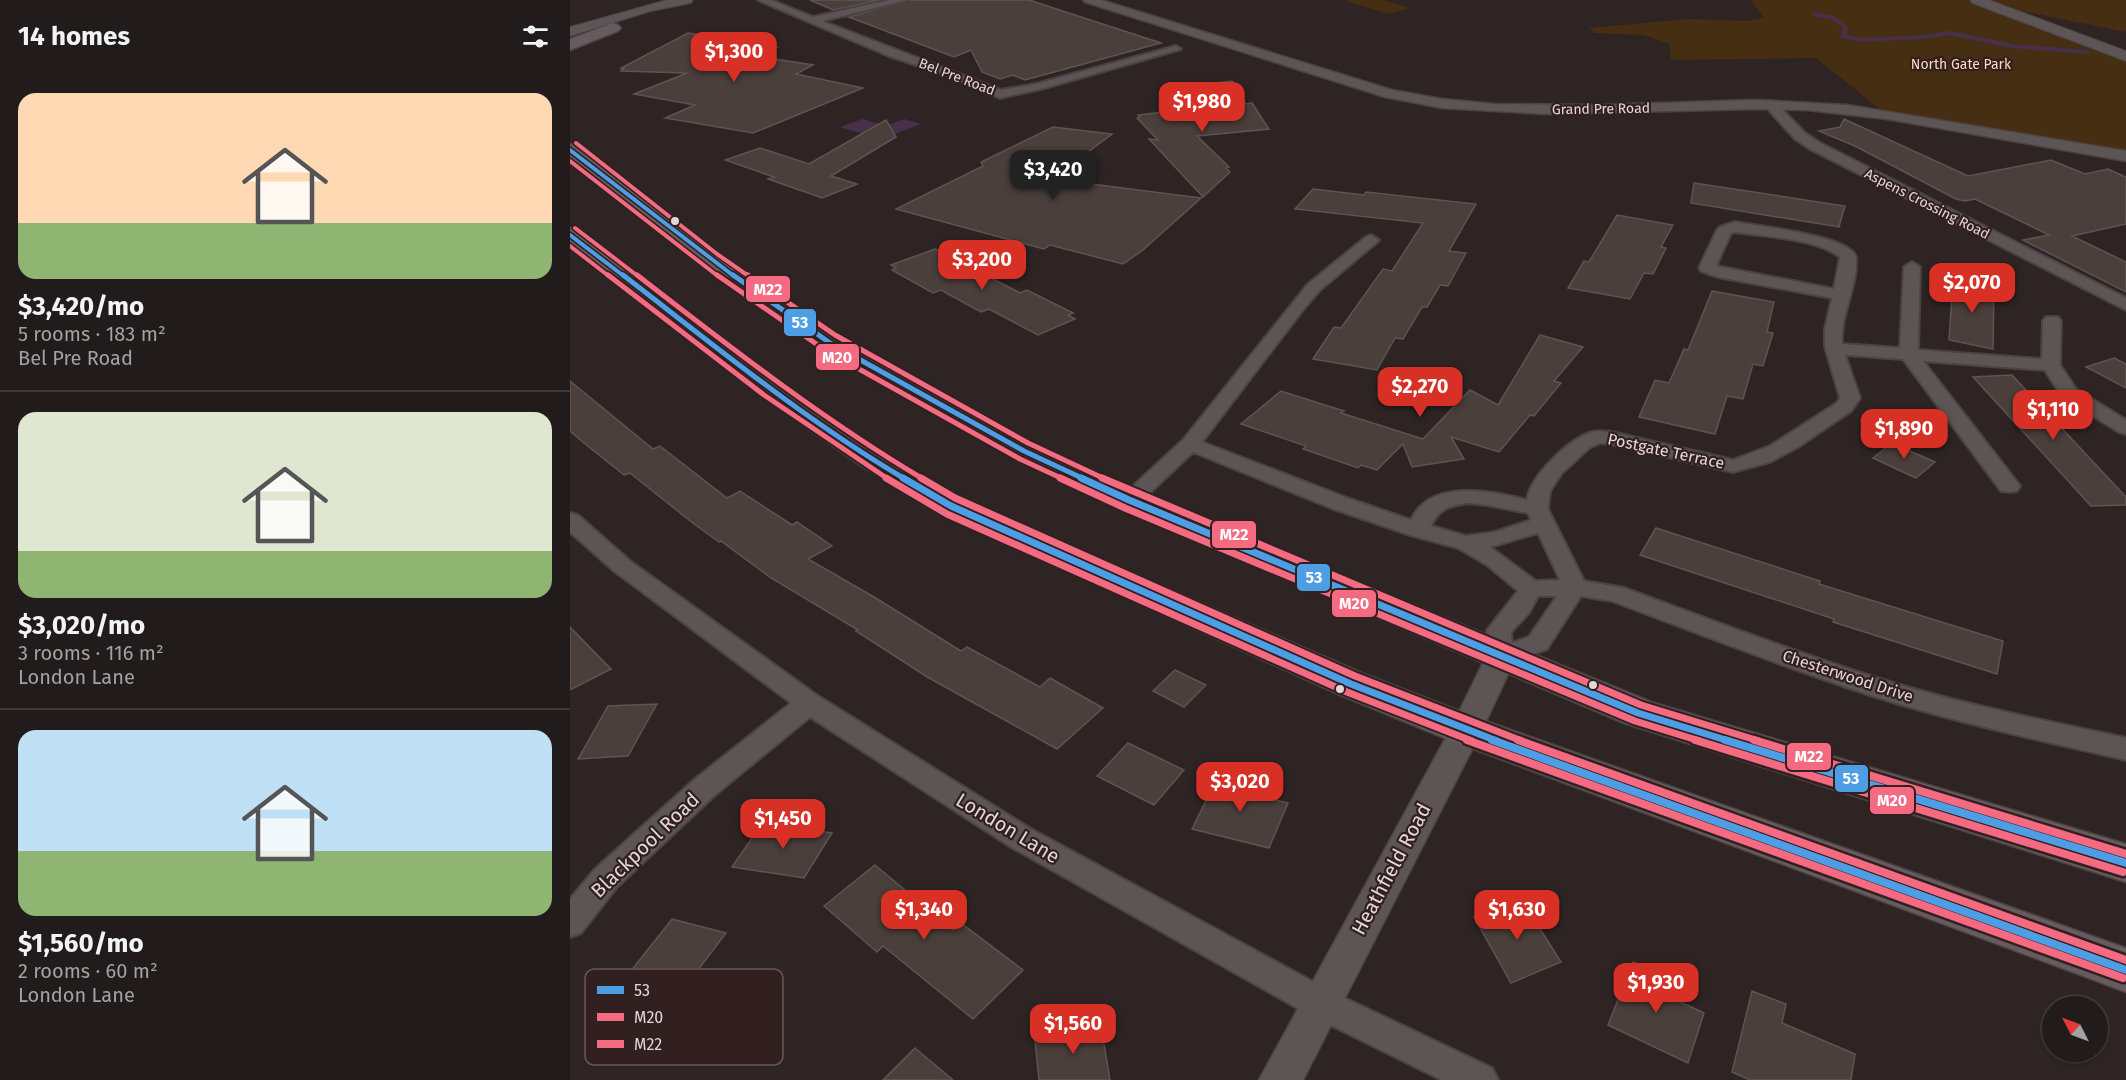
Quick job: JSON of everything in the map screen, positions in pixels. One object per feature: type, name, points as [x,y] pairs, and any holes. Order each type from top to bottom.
[{"type":"main road","points":[[1977,0],[2126,56]]},
{"type":"main road","points":[[570,43],[667,9],[682,1]]},
{"type":"main road","points":[[570,32],[648,8],[682,1]]},
{"type":"main road","points":[[570,150],[712,261],[830,343],[1024,451],[1129,501],[1638,713],[2126,862]]},
{"type":"main road","points":[[570,235],[769,388],[871,459],[951,507],[1351,684],[1466,730],[2126,970]]},
{"type":"street","name":"Bel Pre Road","points":[[763,0],[893,54],[948,72],[1000,94],[1037,87],[1176,49]]},
{"type":"street","points":[[813,20],[903,0]]},
{"type":"street","name":"Grand Pre Road","points":[[1089,0],[1379,91],[1430,103],[1499,110],[1771,105],[1872,112],[2126,156]]},
{"type":"street","name":"Aspens Crossing Road","points":[[1771,105],[1800,136],[1815,146],[2126,305]]},
{"type":"street","name":"Postgate Terrace","points":[[1541,516],[1539,490],[1555,469],[1582,444],[1597,437],[1733,466],[1751,463],[1778,449],[1844,407],[1850,398],[1850,388],[1833,341],[1848,271],[1848,256],[1829,245],[1807,240],[1736,227],[1725,230],[1707,268],[1842,295]]},
{"type":"street","points":[[1129,501],[1190,444],[1314,287],[1371,240]]},
{"type":"street","points":[[1912,267],[1909,355],[2009,486]]},
{"type":"street","points":[[2052,321],[2051,365],[2069,393],[2126,428]]},
{"type":"street","points":[[1835,350],[2051,365]]},
{"type":"street","points":[[1190,444],[1339,503],[1418,530],[1466,543],[1495,560],[1531,589],[1575,587]]},
{"type":"street","points":[[1418,530],[1428,510],[1443,502],[1470,496],[1488,497],[1541,516],[1575,587]]},
{"type":"street","points":[[1466,543],[1498,539],[1541,516]]},
{"type":"street","name":"London Lane","points":[[570,520],[622,566],[809,704],[1021,838],[1320,1003],[1480,1080]]},
{"type":"street","points":[[1531,589],[1520,608],[1499,630],[1501,657],[1538,644],[1575,587]]},
{"type":"street","name":"Chesterwood Drive","points":[[1575,587],[1616,594],[1853,680],[1907,696],[2026,727],[2126,749]]},
{"type":"street","name":"Heathfield Road","points":[[1280,1080],[1466,730],[1501,657]]},
{"type":"street","name":"Blackpool Road","points":[[570,923],[606,878],[696,795],[809,704]]},
{"type":"green space","points":[[1383,0],[1411,8],[1389,14],[1345,1]]},
{"type":"green space","name":"North Gate Park","points":[[1750,0],[1973,0],[2126,61],[2126,156],[1886,114],[1816,58],[1671,60],[1670,44],[1644,35],[1595,33],[1589,28],[1689,19],[1747,21],[1764,18]]},
{"type":"green space","points":[[1991,0],[2126,0],[2126,32],[2021,11]]},
{"type":"shaded area","points":[[862,119],[886,126],[904,119],[921,124],[881,139],[840,127]]},
{"type":"building","points":[[810,0],[880,0],[833,10]]},
{"type":"building","points":[[910,0],[1029,0],[1161,43],[1025,80],[1013,75],[1000,79],[982,72],[971,50],[954,57],[849,17]]},
{"type":"building","points":[[688,33],[777,47],[756,56],[813,65],[796,74],[863,88],[753,133],[665,118],[695,105],[634,94],[687,73],[620,71],[624,69],[621,68]]},
{"type":"building","points":[[1232,81],[1246,104],[1252,103],[1269,129],[1197,136],[1229,167],[1226,168],[1230,172],[1203,197],[1149,139],[1158,140],[1137,118],[1140,117],[1138,115],[1208,107],[1196,85]]},
{"type":"building","points":[[1844,119],[1968,176],[2051,160],[2085,174],[2108,169],[2126,177],[2126,224],[2072,236],[2126,262],[2126,292],[2023,240],[2049,235],[1975,199],[1965,201],[1956,199],[1855,146],[1819,131],[1840,127]]},
{"type":"building","points":[[886,120],[896,137],[831,176],[857,184],[822,198],[768,179],[774,177],[725,160],[760,148],[809,164]]},
{"type":"building","points":[[1053,127],[1112,134],[1052,179],[1201,198],[1143,250],[1123,264],[1050,245],[1044,249],[896,209],[983,166],[981,162]]},
{"type":"building","points":[[1694,183],[1845,206],[1839,227],[1691,203]]},
{"type":"building","points":[[1313,189],[1364,195],[1366,192],[1476,204],[1449,251],[1466,253],[1448,286],[1440,285],[1427,307],[1422,307],[1403,339],[1395,338],[1377,370],[1313,359],[1334,327],[1341,328],[1383,269],[1392,271],[1423,223],[1295,209]]},
{"type":"building","points":[[1617,215],[1673,225],[1661,247],[1666,248],[1653,274],[1644,273],[1630,299],[1568,288],[1584,261],[1589,262]]},
{"type":"building","points":[[935,249],[1020,293],[1027,290],[1073,313],[1068,315],[1075,319],[1038,335],[989,309],[981,312],[941,290],[933,293],[892,270],[896,268],[891,265]]},
{"type":"building","points":[[1953,279],[1994,286],[1993,349],[1949,340]]},
{"type":"building","points":[[1712,291],[1774,302],[1767,332],[1773,333],[1763,366],[1753,364],[1743,399],[1727,396],[1715,434],[1639,417],[1655,380],[1669,383],[1684,349],[1688,350]]},
{"type":"building","points":[[1540,335],[1583,347],[1554,381],[1561,383],[1534,416],[1530,415],[1499,452],[1451,437],[1464,459],[1412,467],[1403,444],[1377,470],[1361,465],[1358,468],[1303,449],[1306,446],[1241,424],[1281,391],[1423,439],[1470,390],[1498,405]]},
{"type":"building","points":[[2114,358],[2126,364],[2126,388],[2086,367]]},
{"type":"building","points":[[2012,375],[2126,497],[2126,505],[2091,506],[1973,377]]},
{"type":"building","points":[[570,381],[653,449],[660,446],[727,498],[740,491],[792,525],[797,522],[832,546],[808,559],[961,651],[967,647],[1040,687],[1050,678],[1103,708],[1057,749],[929,678],[856,631],[858,630],[771,578],[694,524],[630,473],[624,475],[584,443],[570,431]]},
{"type":"building","points":[[1892,443],[1935,462],[1916,478],[1873,458]]},
{"type":"building","points":[[1656,528],[1820,581],[1819,584],[2003,641],[1997,674],[1833,622],[1834,619],[1640,555]]},
{"type":"building","points":[[570,627],[611,669],[570,690]]},
{"type":"building","points":[[1175,670],[1206,685],[1184,707],[1153,691]]},
{"type":"building","points":[[657,704],[628,756],[578,759],[608,706]]},
{"type":"building","points":[[1128,743],[1184,770],[1154,805],[1097,776]]},
{"type":"building","points":[[1220,772],[1253,780],[1247,793],[1288,803],[1269,848],[1192,829]]},
{"type":"building","points":[[763,822],[832,833],[804,878],[732,867]]},
{"type":"building","points":[[875,865],[953,930],[961,923],[1023,970],[973,1019],[883,946],[877,952],[824,906]]},
{"type":"building","points":[[1521,899],[1561,962],[1511,983],[1474,917]]},
{"type":"building","points":[[672,919],[726,933],[699,969],[632,969]]},
{"type":"building","points":[[1633,962],[1677,981],[1672,998],[1704,1013],[1688,1063],[1608,1025]]},
{"type":"building","points":[[1752,991],[1786,1004],[1782,1023],[1855,1054],[1851,1080],[1750,1080],[1732,1072]]},
{"type":"building","points":[[1100,1021],[1110,1080],[1039,1080],[1035,1040]]},
{"type":"building","points":[[915,1048],[953,1080],[883,1080]]},
{"type":"waterway","points":[[1814,14],[1833,18],[1846,28],[1843,36],[1862,40],[1923,37],[1949,33],[2012,46],[2088,52]]},
{"type":"transit line","name":"M22","points":[[576,143],[717,254],[835,335],[1028,443],[1133,492],[1641,705],[2126,854]]},
{"type":"transit line","name":"53","points":[[570,150],[712,261],[830,343],[1024,451],[1129,500],[1638,713],[2126,863]]},
{"type":"transit line","name":"M20","points":[[570,161],[706,268],[825,350],[1020,459],[1125,508],[1635,721],[2123,872]]},
{"type":"transit line","name":"M22","points":[[575,228],[774,381],[876,451],[955,498],[1355,676],[1469,722],[2126,960]]},
{"type":"transit line","name":"53","points":[[570,235],[769,388],[871,459],[951,506],[1351,684],[1466,730],[2126,970]]},
{"type":"transit line","name":"M20","points":[[570,246],[764,395],[866,466],[947,514],[1347,692],[1463,738],[2123,978]]}]
